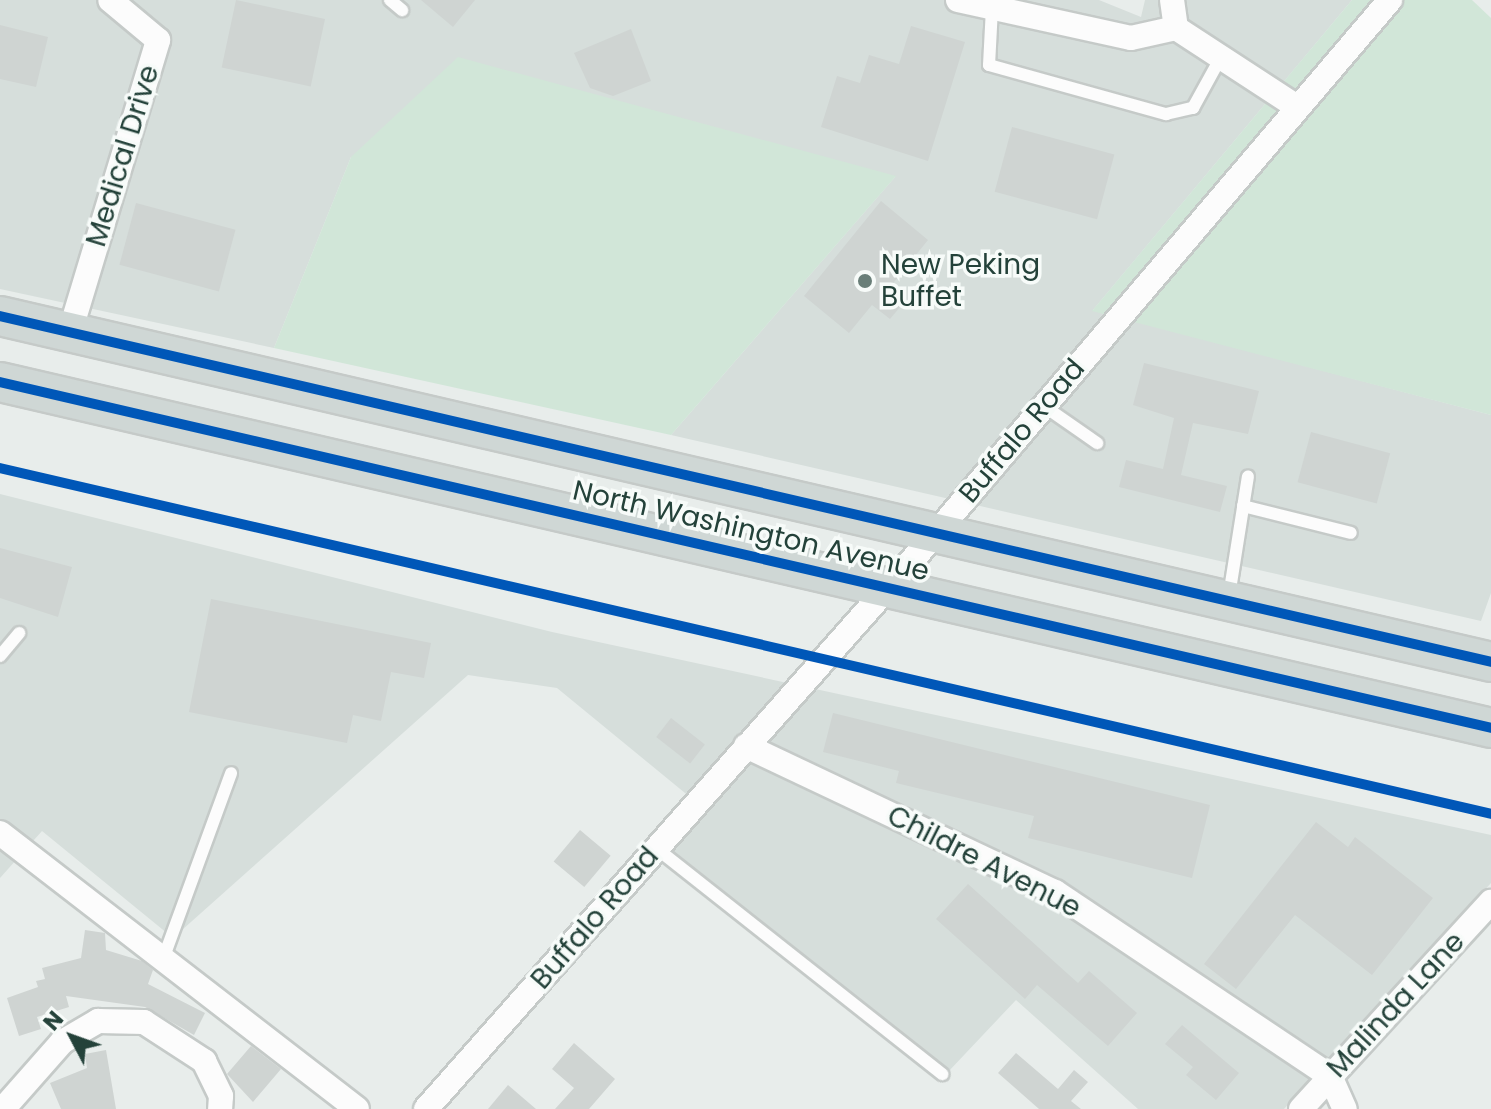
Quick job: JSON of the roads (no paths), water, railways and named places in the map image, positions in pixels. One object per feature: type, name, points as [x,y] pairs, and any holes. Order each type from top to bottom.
[{"type":"main road","name":"North Washington Avenue","points":[[0,316],[1491,662]]},
{"type":"main road","name":"North Washington Avenue","points":[[0,382],[1491,728]]},
{"type":"street","name":"Medical Drive","points":[[70,332],[158,40],[110,0]]},
{"type":"street","points":[[958,0],[1131,38],[1176,28],[1297,107]]},
{"type":"street","points":[[1172,0],[1176,28]]},
{"type":"street","name":"Buffalo Road","points":[[426,1109],[937,532],[1390,0]]},
{"type":"street","name":"Childre Avenue","points":[[746,746],[1055,892],[1330,1076]]},
{"type":"street","points":[[0,833],[162,962],[357,1109]]},
{"type":"street","name":"Malinda Lane","points":[[1301,1109],[1491,902]]},
{"type":"street","points":[[3,1109],[62,1042],[98,1021],[113,1021],[144,1022],[204,1061],[221,1096],[220,1109]]},
{"type":"street","points":[[1330,1076],[1345,1109]]},
{"type":"lane","points":[[390,0],[402,10]]},
{"type":"lane","points":[[992,8],[986,58],[989,65],[1166,114],[1193,108],[1221,57]]},
{"type":"lane","points":[[1044,406],[1097,443]]},
{"type":"lane","points":[[1228,599],[1248,476]]},
{"type":"lane","points":[[1243,506],[1351,533]]},
{"type":"lane","points":[[0,656],[19,633]]},
{"type":"lane","points":[[162,962],[231,773]]},
{"type":"lane","points":[[656,848],[942,1074]]},
{"type":"place","name":"New Peking Buffet","points":[[865,281]]}]
